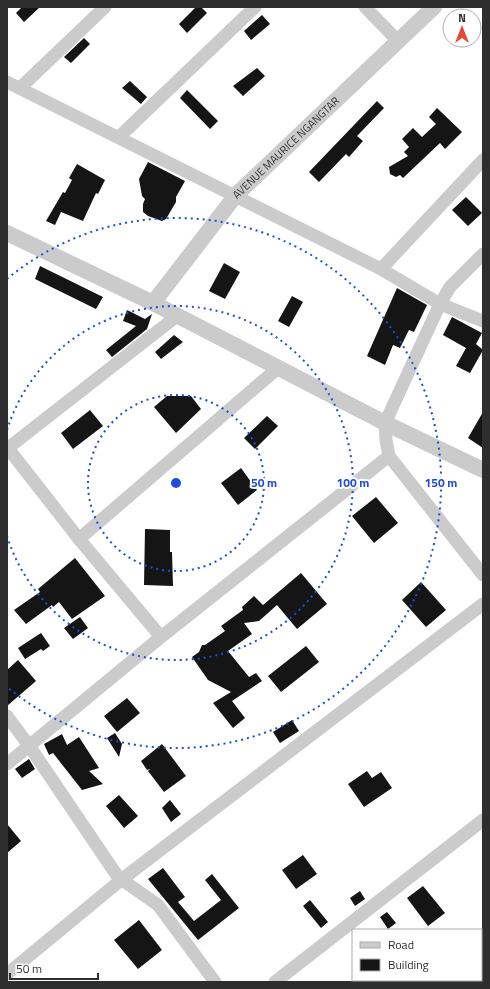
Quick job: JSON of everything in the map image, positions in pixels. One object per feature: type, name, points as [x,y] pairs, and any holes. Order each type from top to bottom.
[{"type":"street","points":[[20,88],[105,7]]},
{"type":"street","points":[[119,137],[256,7]]},
{"type":"street","points":[[365,7],[398,42]]},
{"type":"street","name":"AVENUE MAURICE NGANGTAR","points":[[153,303],[236,195],[434,7]]},
{"type":"street","points":[[7,82],[236,195],[381,269],[440,304],[483,321]]},
{"type":"street","points":[[381,269],[483,160]]},
{"type":"street","points":[[7,233],[153,303],[385,423],[483,470]]},
{"type":"street","points":[[483,254],[450,287],[440,304],[385,423],[389,456],[483,575]]},
{"type":"street","points":[[161,637],[80,539],[8,448],[177,316]]},
{"type":"street","points":[[80,539],[278,368]]},
{"type":"street","points":[[7,764],[30,747],[161,637],[389,456]]},
{"type":"street","points":[[7,974],[121,880],[483,604]]},
{"type":"street","points":[[7,716],[121,880],[143,893],[158,905],[215,982]]},
{"type":"street","points":[[275,982],[483,820]]},
{"type":"building","points":[[22,7],[40,7],[24,22],[16,13]]},
{"type":"building","points":[[196,7],[201,7],[207,13],[187,33],[179,24]]},
{"type":"building","points":[[262,15],[270,24],[251,40],[244,31]]},
{"type":"building","points":[[84,38],[90,44],[71,63],[64,57]]},
{"type":"building","points":[[257,68],[265,76],[243,96],[233,86]]},
{"type":"building","points":[[130,81],[147,97],[141,104],[122,88]]},
{"type":"building","points":[[187,90],[218,121],[210,129],[180,98]]},
{"type":"building","points":[[377,101],[384,108],[357,136],[363,141],[349,157],[346,154],[319,182],[309,172]]},
{"type":"building","points":[[437,108],[462,132],[445,149],[440,143],[403,178],[400,175],[396,177],[390,174],[389,167],[408,156],[404,152],[409,147],[402,139],[413,128],[422,137],[436,124],[429,117]]},
{"type":"building","points":[[148,162],[185,181],[176,197],[176,202],[166,219],[162,221],[148,216],[143,212],[143,204],[145,199],[142,196],[139,179]]},
{"type":"building","points":[[77,164],[105,180],[98,194],[96,193],[83,221],[61,212],[55,225],[46,221],[63,192],[65,193],[72,180],[69,178]]},
{"type":"building","points":[[466,197],[482,213],[468,226],[452,210]]},
{"type":"building","points":[[224,263],[240,272],[225,299],[209,291]]},
{"type":"building","points":[[40,266],[103,297],[96,309],[35,279]]},
{"type":"building","points":[[397,288],[427,305],[414,332],[409,330],[400,348],[393,345],[385,365],[367,356]]},
{"type":"building","points":[[292,296],[303,302],[289,327],[278,321]]},
{"type":"building","points":[[127,310],[145,319],[152,314],[147,329],[112,357],[106,350],[136,326],[123,321]]},
{"type":"building","points":[[452,317],[482,333],[476,344],[483,350],[470,373],[456,366],[466,348],[443,335]]},
{"type":"building","points":[[174,335],[183,342],[161,359],[155,352]]},
{"type":"building","points":[[167,396],[191,396],[201,409],[176,433],[154,407]]},
{"type":"building","points":[[90,410],[103,426],[73,449],[61,433]]},
{"type":"building","points":[[483,412],[483,448],[468,438]]},
{"type":"building","points":[[267,416],[278,426],[255,449],[244,438]]},
{"type":"building","points":[[241,468],[257,490],[238,505],[221,483]]},
{"type":"building","points":[[376,497],[398,523],[374,543],[352,516]]},
{"type":"building","points":[[145,529],[170,530],[173,586],[144,585]]},
{"type":"building","points":[[75,558],[105,596],[72,619],[59,602],[53,607],[52,605],[26,624],[14,610],[40,592],[38,589]]},
{"type":"building","points":[[301,573],[327,604],[297,629],[277,605],[259,621],[244,623],[252,634],[228,651],[249,677],[256,673],[262,681],[232,701],[245,718],[233,728],[213,703],[231,692],[208,680],[192,657],[199,652],[202,645],[205,645],[225,631],[221,626],[243,610],[242,607],[254,596],[263,605]]},
{"type":"building","points":[[421,582],[446,610],[426,627],[402,600]]},
{"type":"building","points":[[80,617],[88,628],[73,639],[64,628]]},
{"type":"building","points":[[41,633],[50,646],[43,651],[41,649],[25,659],[18,648]]},
{"type":"building","points":[[306,646],[319,662],[281,692],[268,676]]},
{"type":"building","points":[[18,660],[36,681],[7,706],[7,670]]},
{"type":"building","points":[[127,698],[140,713],[117,732],[104,716]]},
{"type":"building","points":[[292,720],[299,731],[280,743],[273,732]]},
{"type":"building","points":[[115,733],[122,744],[119,757],[107,738]]},
{"type":"building","points":[[62,734],[67,745],[79,737],[99,768],[89,771],[103,784],[82,790],[53,753],[49,755],[44,744]]},
{"type":"building","points":[[162,744],[186,776],[164,792],[148,771],[150,769],[147,770],[141,761]]},
{"type":"building","points":[[29,759],[35,769],[22,778],[15,769]]},
{"type":"building","points":[[367,771],[372,778],[381,772],[392,788],[364,807],[348,784]]},
{"type":"building","points":[[119,795],[138,816],[124,828],[106,806]]},
{"type":"building","points":[[170,800],[181,814],[171,822],[162,808]]},
{"type":"building","points":[[7,824],[21,841],[7,853]]},
{"type":"building","points":[[303,855],[317,874],[296,889],[282,870]]},
{"type":"building","points":[[163,868],[185,897],[178,902],[194,921],[221,900],[205,880],[212,874],[239,908],[198,940],[148,879]]},
{"type":"building","points":[[423,886],[445,913],[428,926],[407,898]]},
{"type":"building","points":[[360,891],[365,899],[355,906],[350,898]]},
{"type":"building","points":[[310,900],[328,922],[321,928],[303,906]]},
{"type":"building","points":[[387,912],[396,923],[388,929],[380,917]]},
{"type":"building","points":[[139,920],[162,950],[138,969],[114,940]]}]
